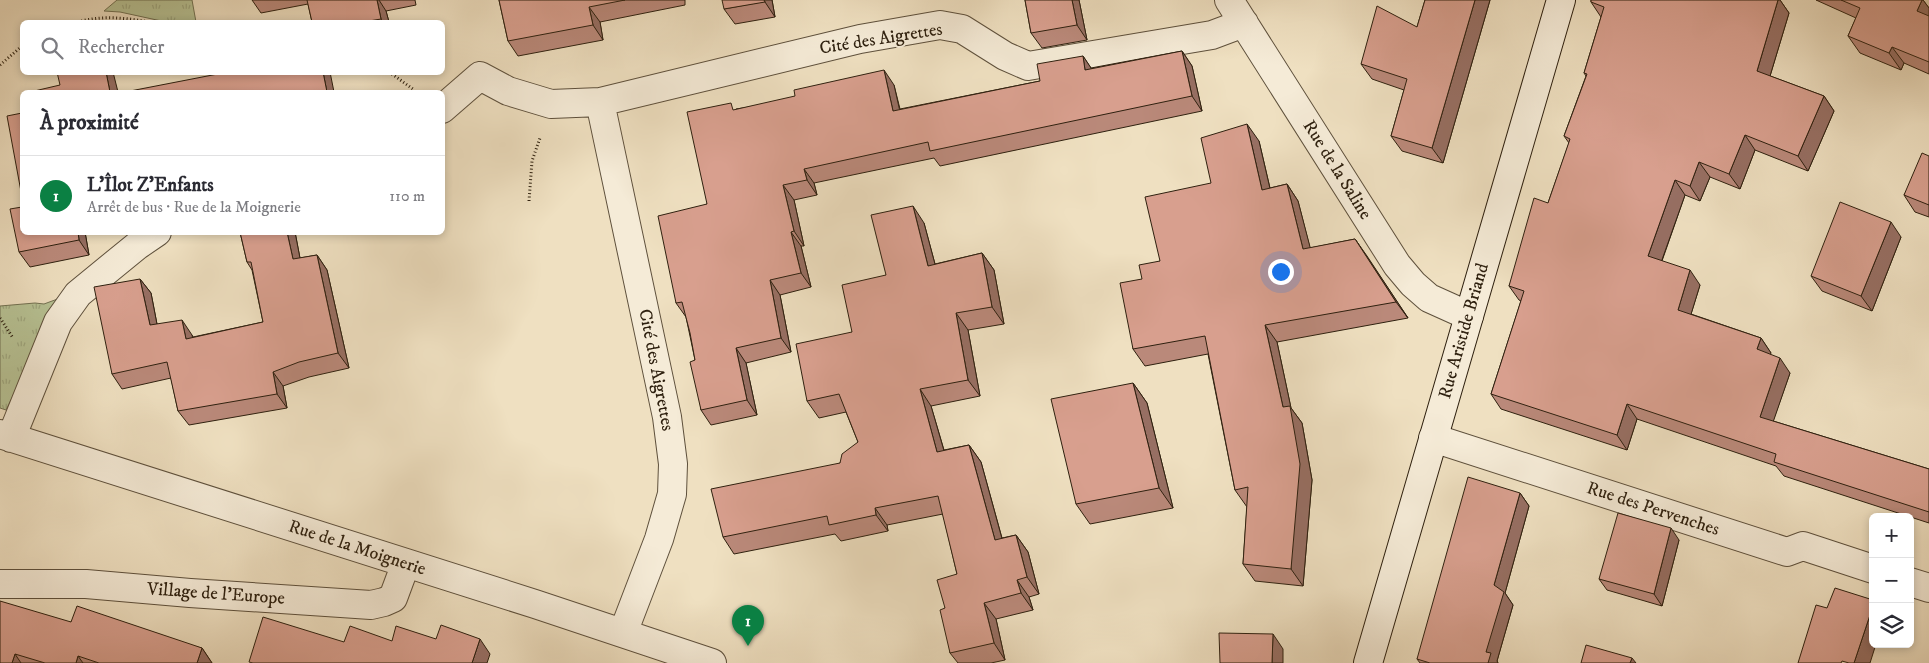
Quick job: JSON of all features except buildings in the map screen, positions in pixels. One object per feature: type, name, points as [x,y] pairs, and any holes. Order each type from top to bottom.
[{"type":"street","name":"Rue de la Saline","points":[[1229,0],[1397,265],[1412,284],[1429,298],[1469,316]]},
{"type":"street","name":"Rue Aristide Briand","points":[[1368,663],[1561,0]]},
{"type":"street","name":"Cité des Aigrettes","points":[[445,106],[480,76],[508,91],[551,104],[600,102],[860,39],[940,26],[962,30],[1005,56],[1028,66],[1212,35],[1244,23]]},
{"type":"street","name":"Cité des Aigrettes","points":[[600,102],[667,417],[673,464],[672,494],[666,516],[623,633]]},
{"type":"street","points":[[6,436],[58,322],[78,294],[153,235]]},
{"type":"street","name":"Rue de la Moignerie","points":[[6,436],[406,563],[712,663]]},
{"type":"street","name":"Rue des Pervenches","points":[[1433,438],[1787,552],[1803,546],[1869,569]]},
{"type":"street","name":"Village de l'Europe","points":[[0,584],[86,584],[371,605],[393,598],[406,563]]},
{"type":"street","points":[[1914,583],[1929,588]]},
{"type":"path","points":[[92,20],[106,18],[138,20]]},
{"type":"path","points":[[0,65],[20,48]]},
{"type":"path","points":[[393,75],[414,90]]},
{"type":"path","points":[[529,201],[532,161],[538,141],[563,104]]},
{"type":"green space","points":[[117,0],[192,0],[196,20],[157,20],[120,12],[104,11]]},
{"type":"green space","points":[[63,297],[6,410],[0,408],[0,306],[44,304]]},
{"type":"place","name":"L'Îlot Z'Enfants","points":[[748,646]]}]
